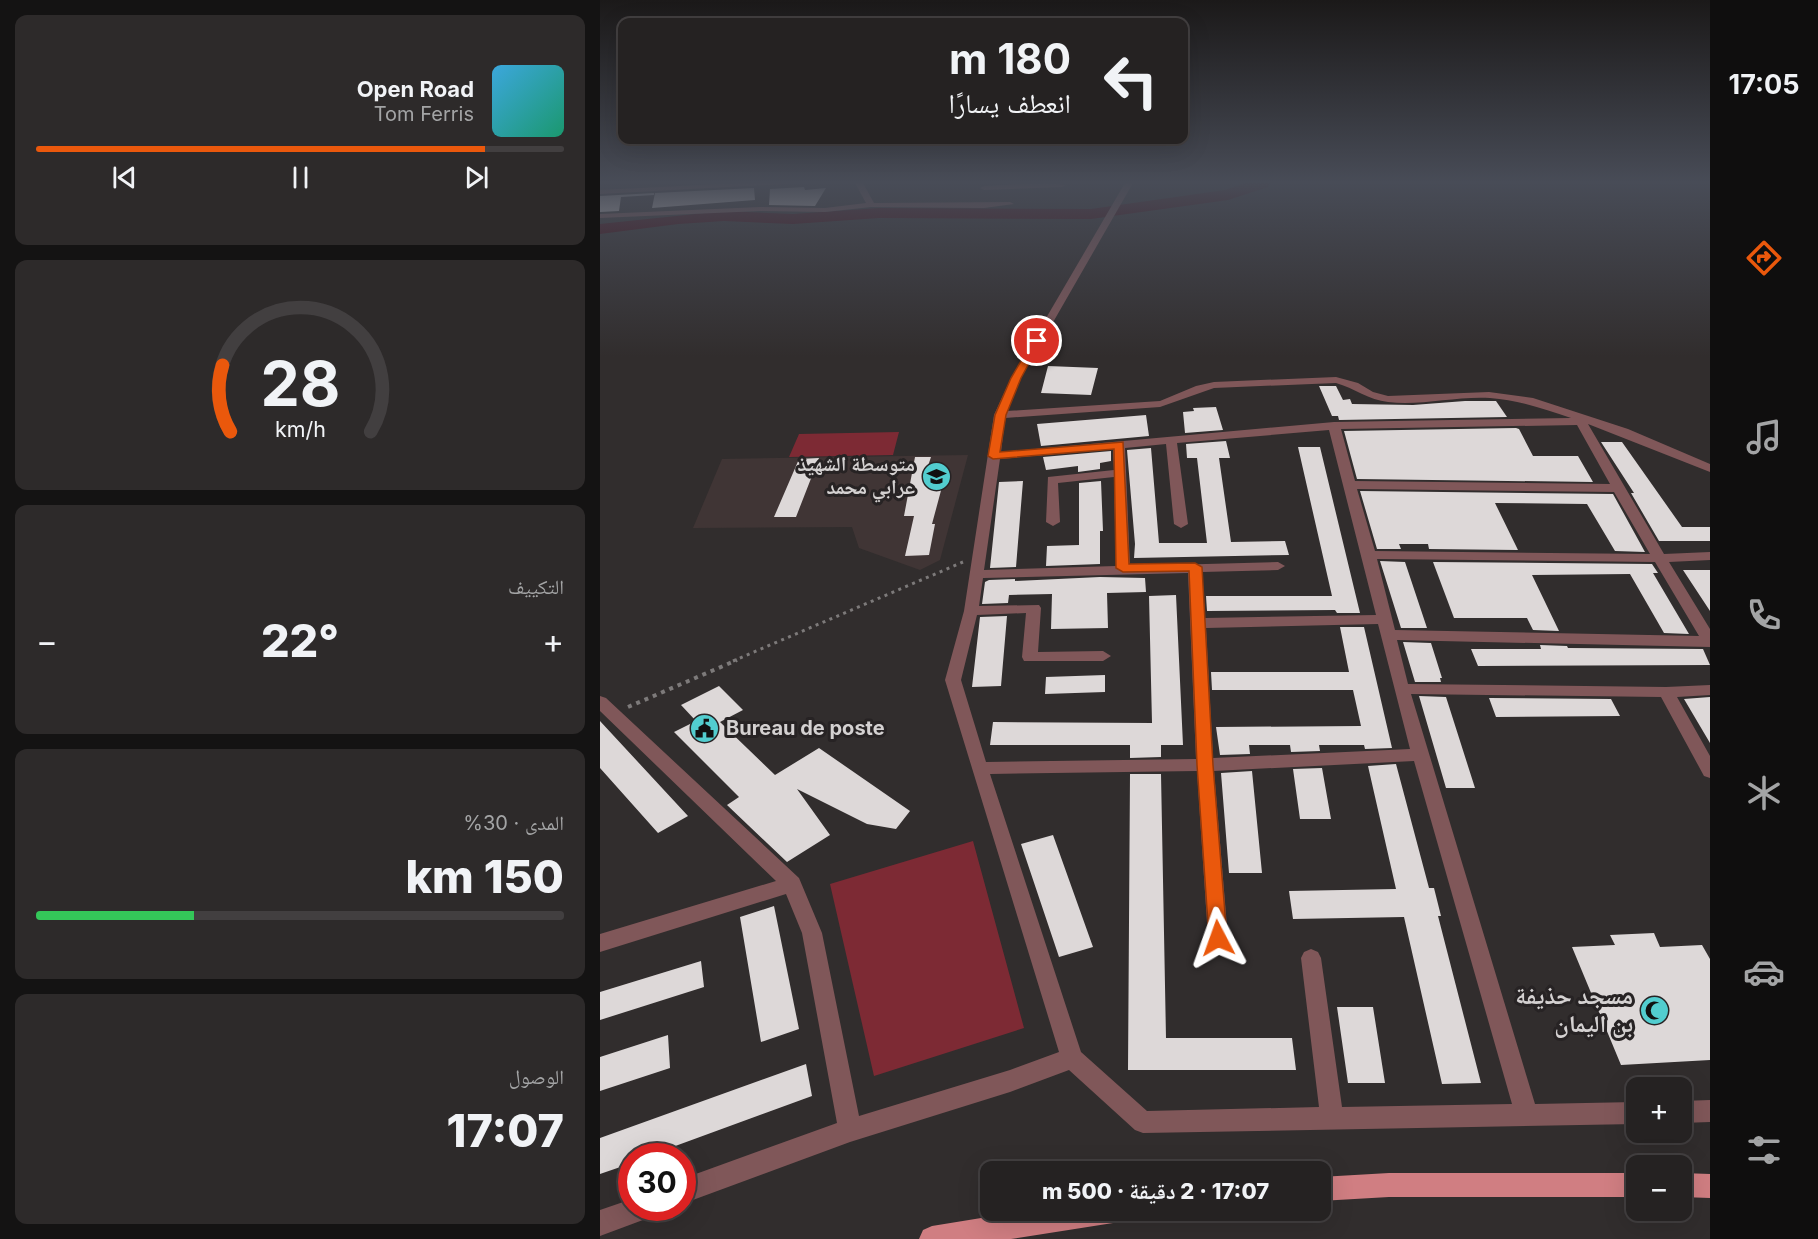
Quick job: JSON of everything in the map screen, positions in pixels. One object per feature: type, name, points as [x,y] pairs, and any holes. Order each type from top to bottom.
[{"type":"main road","points":[[1331,1188],[1389,1185],[1626,1185]]},
{"type":"main road","points":[[1692,1185],[1710,1186]]},
{"type":"main road","points":[[932,1239],[1044,1221]]},
{"type":"street","points":[[1097,241],[1016,378],[1000,415],[971,611],[953,680],[1072,1058],[1143,1122],[1626,1113]]},
{"type":"street","points":[[1000,415],[1160,404],[1179,398],[1196,388],[1214,385],[1329,380],[1349,382],[1369,394],[1388,399],[1489,395],[1523,399],[1554,407],[1710,470]]},
{"type":"street","points":[[993,456],[1334,426],[1581,421],[1709,641]]},
{"type":"street","points":[[1334,426],[1369,555],[1401,689],[1527,1116]]},
{"type":"street","points":[[1171,440],[1181,524]]},
{"type":"street","points":[[1119,445],[1123,568]]},
{"type":"street","points":[[1053,522],[1052,480],[1120,473]]},
{"type":"street","points":[[1350,485],[1618,488]]},
{"type":"street","points":[[1369,555],[1660,558],[1710,556]]},
{"type":"street","points":[[977,574],[1123,568],[1278,566]]},
{"type":"street","points":[[1195,567],[1205,765],[1218,938]]},
{"type":"street","points":[[971,611],[1034,608],[1030,657],[1103,656]]},
{"type":"street","points":[[1199,622],[1385,627],[1709,641]]},
{"type":"street","points":[[1401,689],[1666,692],[1710,690]]},
{"type":"street","points":[[1666,692],[1710,772]]},
{"type":"street","points":[[605,708],[792,884],[812,933],[850,1130]]},
{"type":"street","points":[[979,768],[1205,765],[1420,755]]},
{"type":"street","points":[[600,943],[792,884]]},
{"type":"street","points":[[1311,958],[1332,1117]]},
{"type":"street","points":[[696,1187],[850,1130],[1010,1081],[1072,1058]]},
{"type":"street","points":[[1692,1112],[1710,1111]]},
{"type":"street","points":[[600,1223],[618,1217]]},
{"type":"path","points":[[605,708],[979,555]]},
{"type":"shaded area","points":[[899,432],[893,455],[789,457],[799,434]]},
{"type":"shaded area","points":[[968,455],[940,560],[920,570],[859,548],[852,527],[693,528],[722,459]]},
{"type":"shaded area","points":[[973,841],[1024,1028],[874,1076],[830,884]]},
{"type":"building","points":[[1048,366],[1098,368],[1091,395],[1041,393]]},
{"type":"building","points":[[1319,386],[1336,386],[1343,400],[1350,399],[1352,404],[1413,405],[1496,401],[1507,417],[1339,420],[1338,416],[1332,416]]},
{"type":"building","points":[[1216,407],[1223,430],[1185,433],[1183,412],[1194,411],[1193,408]]},
{"type":"building","points":[[1146,415],[1149,436],[1041,446],[1037,424]]},
{"type":"building","points":[[1519,429],[1533,456],[1578,456],[1593,482],[1357,479],[1344,431]]},
{"type":"building","points":[[1226,441],[1230,458],[1219,458],[1231,542],[1285,541],[1289,555],[1134,558],[1135,544],[1127,450],[1151,448],[1159,543],[1207,543],[1197,458],[1187,458],[1186,444]]},
{"type":"building","points":[[1601,442],[1622,442],[1682,527],[1710,527],[1710,541],[1659,541],[1631,493],[1634,493]]},
{"type":"building","points":[[1298,447],[1320,447],[1360,613],[1337,613],[1335,610],[1207,611],[1206,596],[1332,596]]},
{"type":"building","points":[[1111,451],[1111,461],[1100,463],[1100,469],[1078,472],[1078,466],[1046,470],[1043,457]]},
{"type":"building","points":[[915,457],[931,457],[926,472],[946,472],[932,524],[935,524],[929,555],[905,556],[914,516],[904,516]]},
{"type":"building","points":[[819,458],[796,517],[774,517],[799,459]]},
{"type":"building","points":[[1023,481],[1016,567],[990,568],[999,482]]},
{"type":"building","points":[[1101,481],[1103,531],[1100,531],[1100,564],[1046,566],[1047,546],[1079,545],[1079,483]]},
{"type":"building","points":[[1360,491],[1613,494],[1645,552],[1615,551],[1587,504],[1495,503],[1518,550],[1429,549],[1428,544],[1399,544],[1401,549],[1377,549]]},
{"type":"building","points":[[1380,561],[1405,562],[1427,628],[1401,628]]},
{"type":"building","points":[[1433,562],[1652,564],[1658,573],[1653,573],[1689,634],[1664,633],[1630,574],[1532,575],[1559,631],[1533,630],[1527,618],[1454,618]]},
{"type":"building","points":[[1683,570],[1710,570],[1710,611]]},
{"type":"building","points":[[1145,578],[1146,592],[1107,593],[1108,628],[1051,629],[1052,594],[1009,595],[1008,603],[982,604],[985,582],[989,580]]},
{"type":"building","points":[[1176,595],[1183,745],[1161,745],[1161,757],[1130,758],[1130,745],[990,745],[993,722],[1152,723],[1149,596]]},
{"type":"building","points":[[1007,616],[1001,686],[972,687],[980,617]]},
{"type":"building","points":[[1340,627],[1364,627],[1392,748],[1365,749],[1364,745],[1319,745],[1320,751],[1291,752],[1290,745],[1249,745],[1250,754],[1220,755],[1216,727],[1361,726],[1353,690],[1212,690],[1211,672],[1349,672]]},
{"type":"building","points":[[1403,642],[1431,643],[1442,678],[1440,678],[1441,682],[1415,682]]},
{"type":"building","points":[[1540,645],[1567,646],[1568,648],[1703,649],[1710,665],[1478,666],[1471,649],[1541,649]]},
{"type":"building","points":[[1105,675],[1105,692],[1045,694],[1046,677]]},
{"type":"building","points":[[719,686],[743,710],[720,722],[775,775],[819,748],[910,811],[896,829],[867,824],[797,789],[830,835],[787,862],[727,805],[739,797],[674,732],[696,721],[681,705]]},
{"type":"building","points":[[1419,696],[1446,697],[1475,788],[1446,788]]},
{"type":"building","points":[[1710,697],[1710,743],[1684,699]]},
{"type":"building","points":[[1489,698],[1611,699],[1620,716],[1496,717]]},
{"type":"building","points":[[600,721],[688,816],[658,833],[600,768]]},
{"type":"building","points":[[1396,764],[1429,888],[1434,888],[1441,916],[1438,916],[1481,1083],[1442,1084],[1404,917],[1293,919],[1289,891],[1396,889],[1368,766]]},
{"type":"building","points":[[1322,768],[1331,819],[1300,819],[1293,769]]},
{"type":"building","points":[[1252,771],[1262,873],[1229,873],[1221,773]]},
{"type":"building","points":[[1130,774],[1161,774],[1166,1038],[1292,1038],[1296,1070],[1128,1070]]},
{"type":"building","points":[[1053,835],[1093,947],[1059,957],[1021,844]]},
{"type":"building","points":[[774,906],[799,1029],[761,1042],[740,917]]},
{"type":"building","name":"مسجد حذيفة بن اليمان","points":[[1654,933],[1660,947],[1702,945],[1710,959],[1710,1060],[1621,1065],[1572,947],[1615,945],[1610,935]]},
{"type":"building","points":[[701,961],[704,987],[600,1020],[600,992]]},
{"type":"building","points":[[1337,1007],[1373,1007],[1385,1083],[1348,1083]]},
{"type":"building","points":[[668,1035],[670,1068],[600,1091],[600,1057]]},
{"type":"building","points":[[806,1064],[812,1096],[684,1143],[618,1143],[618,1168],[600,1174],[600,1138]]},
{"type":"place","name":"متوسطة الشهيذ عرابي محمد","points":[[936,476]]},
{"type":"place","name":"Bureau de poste","points":[[705,728]]},
{"type":"place","name":"مسجد حذيفة بن اليمان","points":[[1654,1010]]},
{"type":"route","points":[[1037,341],[1016,378],[1000,415],[993,456],[1119,445],[1123,568],[1195,567],[1205,765],[1218,938]]}]
